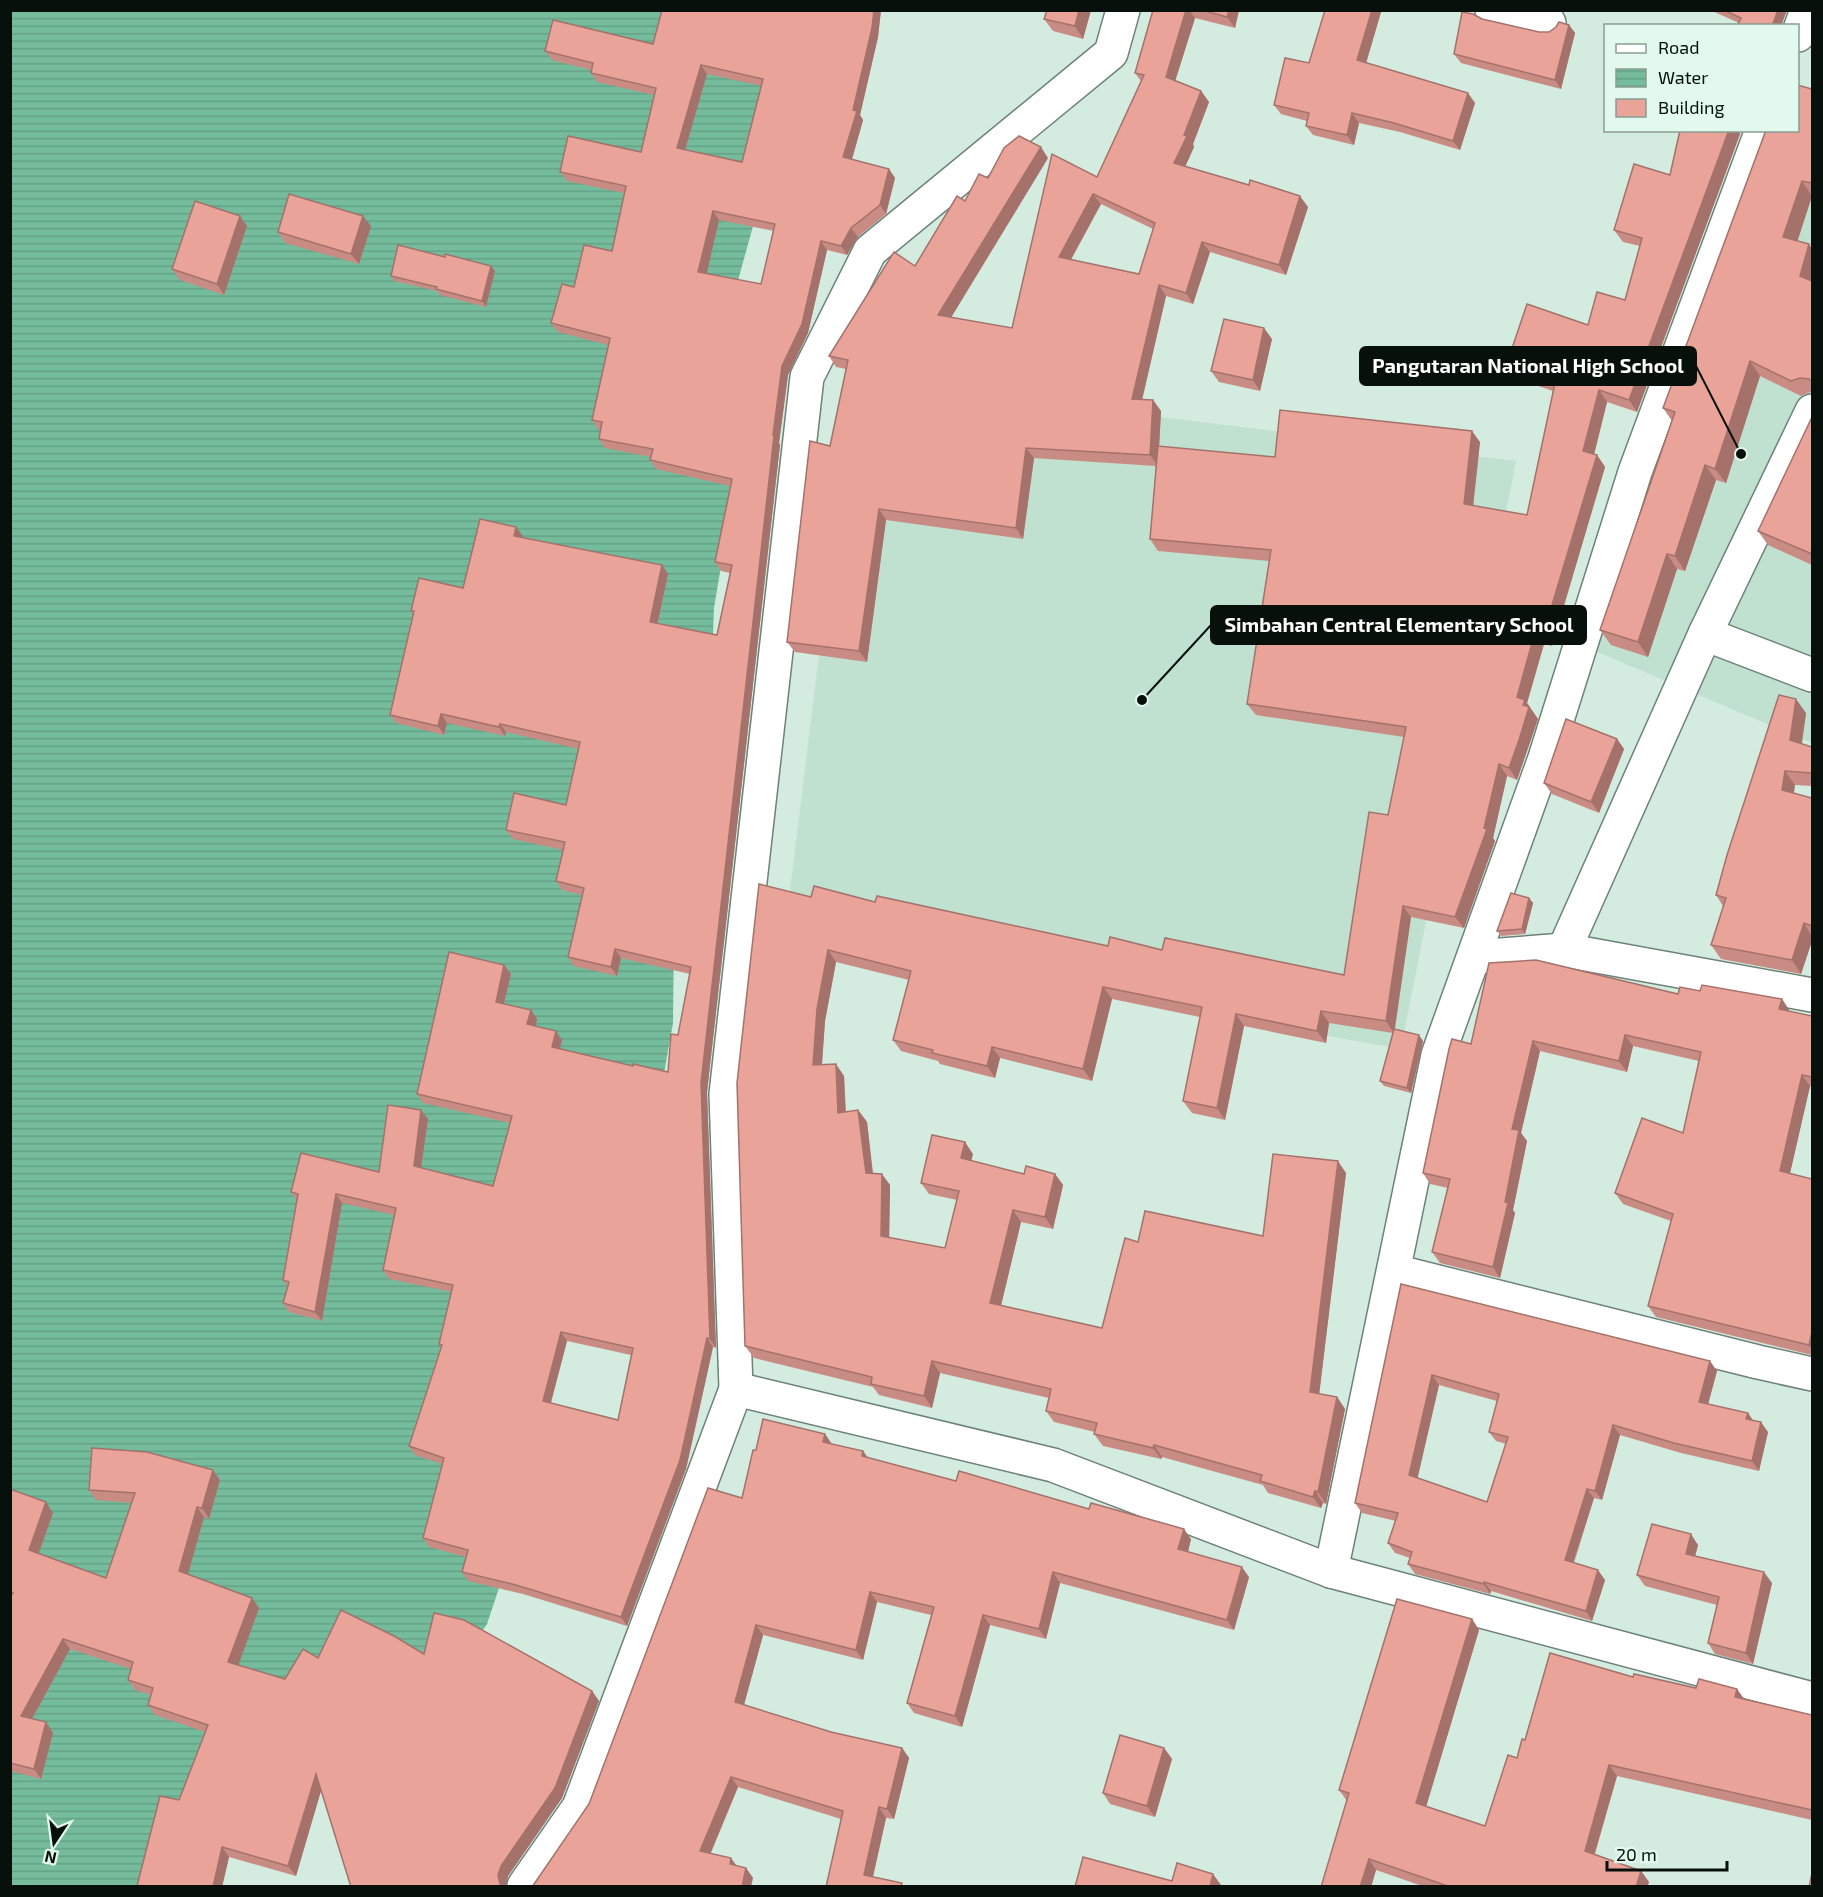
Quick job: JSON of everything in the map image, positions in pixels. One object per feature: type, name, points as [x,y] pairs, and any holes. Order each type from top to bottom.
[{"type":"street","points":[[524,1887],[579,1807],[736,1389],[726,1095],[807,377],[870,250],[1111,53],[1123,10]]},
{"type":"street","points":[[1492,10],[1549,23]]},
{"type":"street","points":[[1799,29],[1806,10]]},
{"type":"street","points":[[1331,1570],[1438,1055],[1545,758],[1635,472],[1761,132]]},
{"type":"street","points":[[1564,950],[1705,634],[1812,411]]},
{"type":"street","points":[[1705,634],[1812,675]]},
{"type":"street","points":[[1474,957],[1564,950],[1812,995]]},
{"type":"street","points":[[1394,1271],[1812,1374]]},
{"type":"street","points":[[736,1389],[1053,1465],[1331,1570],[1812,1699]]},
{"type":"shaded area","points":[[1812,146],[1812,743],[1595,651],[1744,257]]},
{"type":"shaded area","points":[[853,379],[1516,461],[1401,1049],[784,939]]},
{"type":"water","points":[[11,11],[834,11],[755,219],[734,295],[733,495],[714,608],[712,658],[674,930],[673,1023],[654,1129],[538,1198],[519,1528],[487,1624],[401,1754],[266,1704],[177,1886],[11,1886]]},
{"type":"building","points":[[662,10],[874,10],[853,110],[857,111],[843,157],[889,169],[880,205],[851,228],[841,246],[821,241],[802,324],[782,366],[701,1083],[710,1339],[707,1338],[680,1460],[621,1617],[516,1585],[462,1572],[468,1550],[423,1538],[444,1458],[409,1446],[442,1345],[439,1344],[453,1285],[383,1270],[396,1208],[336,1194],[315,1312],[283,1303],[289,1282],[283,1280],[298,1194],[291,1192],[301,1153],[379,1172],[388,1105],[421,1110],[414,1166],[493,1186],[512,1116],[417,1094],[449,952],[504,965],[496,1002],[531,1010],[527,1024],[556,1031],[552,1047],[668,1072],[671,1034],[678,1035],[691,967],[615,949],[611,967],[568,957],[584,888],[556,881],[565,842],[506,830],[514,793],[566,805],[580,742],[500,724],[499,727],[441,714],[438,726],[390,715],[414,611],[411,611],[419,578],[463,588],[480,519],[516,527],[514,536],[662,565],[650,622],[717,635],[732,565],[715,562],[732,479],[650,460],[653,449],[599,439],[602,422],[592,420],[610,338],[551,323],[562,284],[574,287],[584,245],[612,251],[626,186],[560,172],[568,136],[641,152],[656,88],[591,73],[593,63],[545,51],[553,20],[653,44]],"holes":[[[701,65],[763,79],[742,162],[677,148]],[[713,211],[775,224],[761,284],[698,272]],[[561,1332],[633,1348],[618,1420],[543,1401]]]},
{"type":"building","points":[[1047,10],[1079,10],[1075,26],[1044,19]]},
{"type":"building","points":[[1153,10],[1186,10],[1166,77],[1201,91],[1184,135],[1187,136],[1174,163],[1249,185],[1250,180],[1300,196],[1279,265],[1202,242],[1186,293],[1159,285],[1132,399],[1153,400],[1150,455],[1026,448],[1016,528],[879,509],[859,651],[787,642],[810,441],[830,446],[848,360],[829,356],[894,252],[915,266],[957,196],[965,201],[979,174],[988,178],[1004,148],[1019,136],[1041,147],[938,315],[1012,328],[1052,154],[1097,177],[1144,75],[1135,73]],"holes":[[[1093,194],[1155,223],[1139,274],[1059,257]]]},
{"type":"building","points":[[1202,10],[1229,10],[1227,17]]},
{"type":"building","points":[[1325,10],[1372,10],[1357,60],[1468,93],[1453,141],[1352,113],[1347,135],[1306,126],[1309,113],[1274,105],[1285,58],[1309,63]]},
{"type":"building","points":[[1724,10],[1778,10],[1773,24],[1738,24],[1741,18]]},
{"type":"building","points":[[1462,12],[1539,32],[1549,32],[1559,22],[1569,25],[1555,80],[1454,54]]},
{"type":"building","points":[[1799,86],[1812,89],[1812,183],[1802,181],[1783,237],[1809,244],[1800,276],[1812,281],[1812,382],[1809,379],[1800,378],[1791,381],[1750,361],[1715,469],[1705,465],[1675,556],[1667,554],[1638,642],[1600,630],[1675,412],[1663,408],[1765,132],[1799,132]]},
{"type":"building","points":[[1680,132],[1728,132],[1629,400],[1599,390],[1583,451],[1597,455],[1543,635],[1535,632],[1517,697],[1525,700],[1523,705],[1529,707],[1519,740],[1509,768],[1499,764],[1484,828],[1487,829],[1455,917],[1403,906],[1386,1021],[1321,1011],[1317,1031],[1236,1014],[1217,1108],[1183,1101],[1202,1007],[1103,987],[1083,1069],[992,1047],[987,1066],[932,1053],[933,1050],[893,1040],[911,971],[828,950],[817,1009],[813,1065],[836,1064],[838,1113],[858,1110],[866,1173],[882,1174],[881,1236],[945,1248],[959,1191],[921,1183],[932,1135],[965,1142],[961,1158],[1024,1174],[1026,1166],[1055,1174],[1045,1217],[1013,1210],[990,1303],[1102,1328],[1125,1238],[1138,1242],[1145,1211],[1263,1236],[1273,1154],[1338,1161],[1310,1392],[1337,1397],[1318,1492],[1315,1491],[1313,1497],[1260,1481],[1262,1475],[1154,1445],[1153,1448],[1094,1434],[1097,1423],[1046,1411],[1051,1389],[932,1361],[924,1396],[871,1384],[872,1377],[745,1346],[737,1083],[759,884],[811,897],[814,886],[875,902],[877,896],[1108,946],[1110,937],[1162,950],[1165,938],[1344,975],[1369,812],[1388,815],[1406,727],[1247,704],[1271,550],[1150,539],[1158,446],[1275,457],[1280,410],[1472,431],[1464,504],[1527,515],[1555,383],[1506,366],[1527,304],[1588,325],[1597,292],[1625,300],[1642,238],[1614,230],[1634,164],[1670,175]]},
{"type":"building","points":[[289,194],[363,216],[351,254],[278,232]]},
{"type":"building","points":[[195,201],[240,216],[217,284],[172,269]]},
{"type":"building","points":[[398,245],[491,266],[482,301],[391,276]]},
{"type":"building","points":[[1224,319],[1264,328],[1253,380],[1211,371]]},
{"type":"building","points":[[1812,417],[1812,554],[1758,531]]},
{"type":"building","points":[[1779,695],[1796,699],[1790,740],[1812,747],[1812,773],[1785,771],[1782,790],[1812,798],[1812,926],[1804,923],[1792,960],[1711,945],[1726,898],[1716,895]]},
{"type":"building","points":[[1566,719],[1617,739],[1591,802],[1544,783]]},
{"type":"building","points":[[1511,893],[1529,898],[1522,929],[1497,931]]},
{"type":"building","points":[[1536,960],[1678,994],[1680,987],[1700,991],[1702,985],[1782,999],[1779,1009],[1812,1016],[1812,1077],[1802,1075],[1780,1171],[1812,1179],[1812,1332],[1809,1345],[1648,1306],[1673,1214],[1615,1193],[1642,1118],[1683,1133],[1701,1052],[1625,1035],[1619,1061],[1533,1041],[1512,1129],[1519,1130],[1505,1202],[1508,1203],[1493,1267],[1432,1252],[1450,1179],[1423,1173],[1452,1039],[1471,1044],[1489,963]]},
{"type":"building","points":[[1394,1029],[1419,1035],[1407,1088],[1380,1081]]},
{"type":"building","points":[[1401,1284],[1710,1361],[1699,1402],[1748,1413],[1746,1419],[1761,1422],[1752,1461],[1674,1443],[1613,1425],[1595,1491],[1587,1489],[1565,1560],[1598,1570],[1586,1611],[1484,1582],[1484,1584],[1408,1564],[1412,1552],[1388,1543],[1398,1513],[1355,1503]],"holes":[[[1432,1375],[1499,1394],[1489,1432],[1508,1437],[1487,1502],[1409,1475]]]},
{"type":"building","points":[[763,1419],[825,1434],[823,1442],[863,1451],[862,1456],[956,1481],[959,1471],[1089,1509],[1091,1503],[1184,1529],[1178,1549],[1242,1567],[1227,1620],[1053,1572],[1039,1629],[983,1615],[955,1716],[907,1703],[934,1607],[870,1592],[856,1650],[756,1625],[735,1702],[831,1732],[902,1748],[887,1809],[879,1807],[864,1875],[902,1883],[901,1887],[826,1887],[843,1811],[731,1777],[700,1851],[731,1858],[730,1864],[746,1868],[742,1887],[532,1887],[589,1804],[708,1488],[742,1498]]},
{"type":"building","points":[[92,1448],[147,1452],[213,1470],[202,1508],[197,1507],[179,1571],[252,1598],[228,1662],[285,1679],[303,1649],[318,1658],[341,1610],[394,1636],[424,1654],[434,1613],[464,1620],[592,1691],[555,1788],[501,1866],[498,1875],[502,1887],[351,1887],[316,1774],[288,1866],[222,1847],[213,1887],[137,1886],[160,1796],[179,1800],[208,1725],[148,1705],[153,1688],[128,1680],[133,1662],[63,1639],[21,1716],[46,1722],[34,1769],[10,1763],[10,1596],[13,1593],[10,1592],[10,1489],[46,1502],[29,1550],[106,1578],[135,1493],[89,1490]]},
{"type":"building","points":[[1652,1524],[1691,1534],[1686,1554],[1764,1572],[1746,1653],[1708,1643],[1719,1597],[1637,1575]]},
{"type":"building","points":[[1397,1599],[1472,1619],[1416,1803],[1485,1826],[1508,1755],[1517,1758],[1522,1739],[1525,1740],[1550,1653],[1633,1677],[1634,1674],[1696,1688],[1699,1679],[1737,1689],[1735,1697],[1812,1715],[1812,1810],[1609,1765],[1585,1851],[1641,1871],[1636,1887],[1445,1887],[1445,1885],[1369,1859],[1360,1887],[1321,1887],[1349,1793],[1339,1790]]},
{"type":"building","points":[[1120,1735],[1164,1748],[1147,1806],[1103,1793]]},
{"type":"building","points":[[1083,1857],[1172,1881],[1177,1863],[1213,1874],[1210,1887],[1075,1887]]},
{"type":"place","name":"Pangutaran National High School","points":[[1741,454]]},
{"type":"place","name":"Simbahan Central Elementary School","points":[[1142,700]]}]
